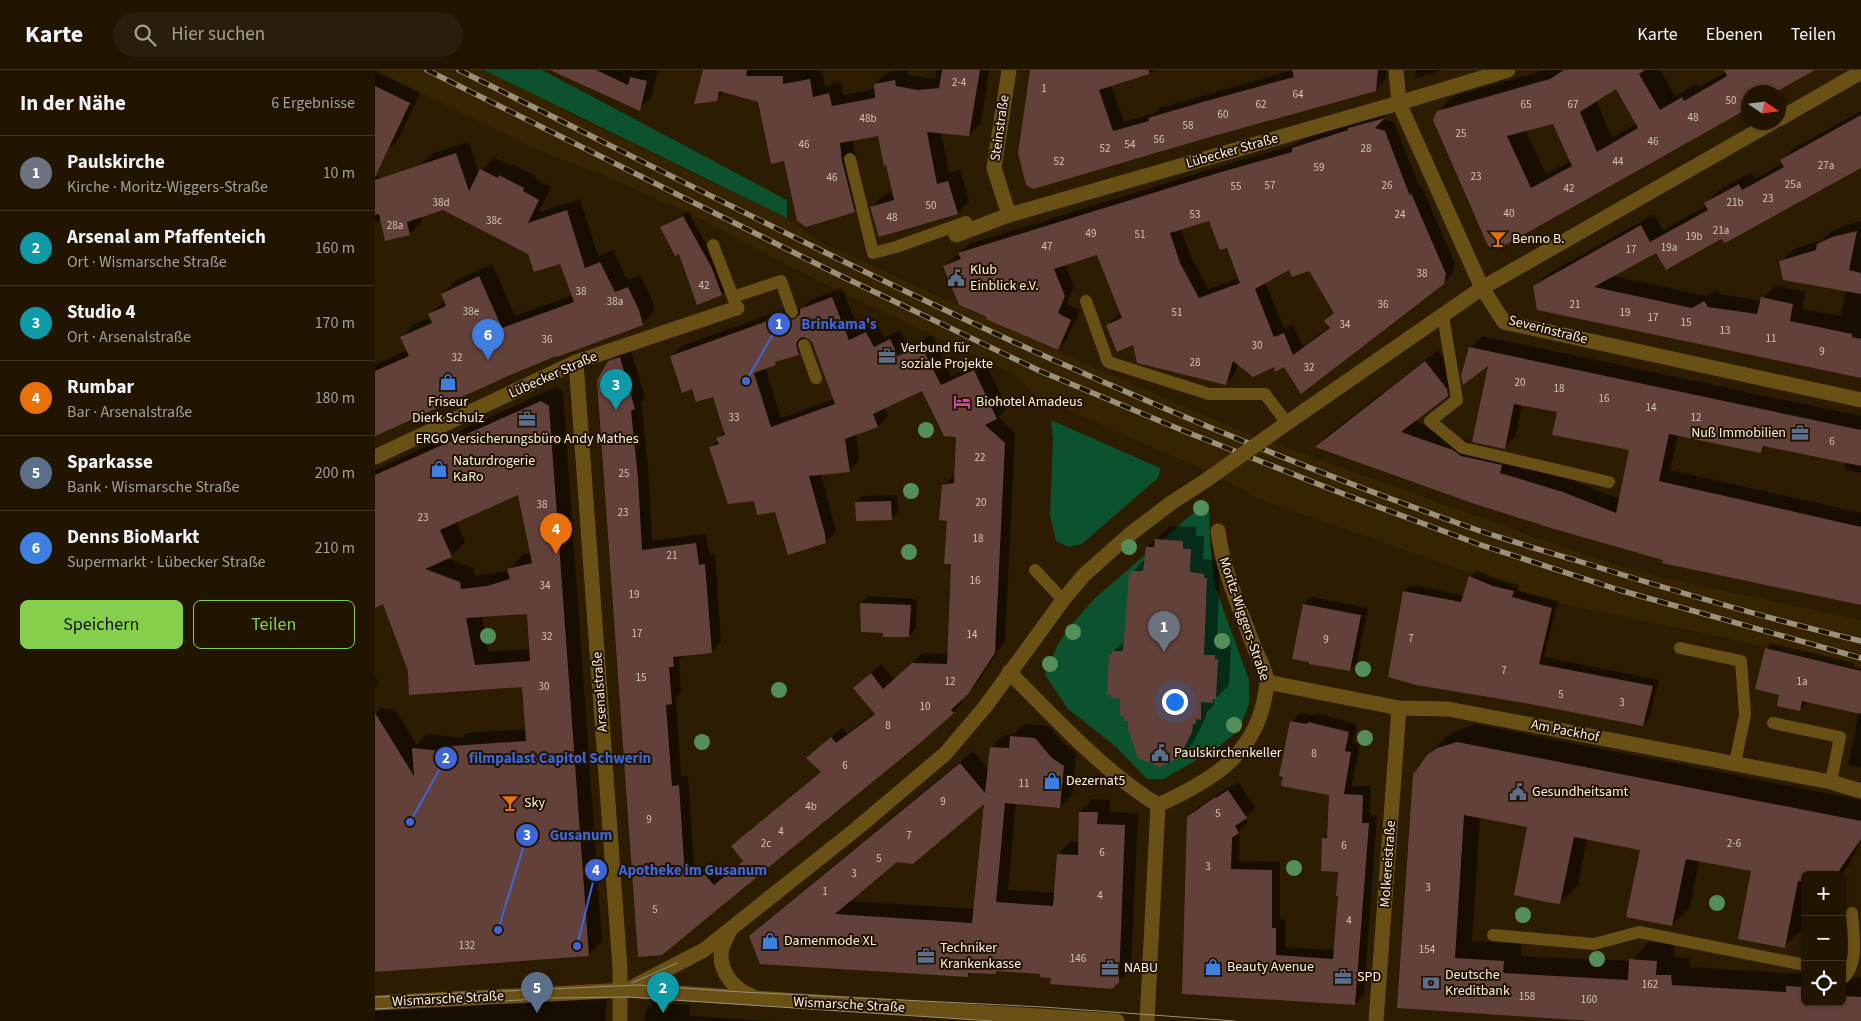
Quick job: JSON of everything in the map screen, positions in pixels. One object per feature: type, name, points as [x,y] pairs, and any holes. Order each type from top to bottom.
[{"type":"street","name":"Steinstraße","points":[[1009,70],[994,168],[1009,215]]},
{"type":"street","name":"Severinstraße","points":[[1396,70],[1399,103],[1483,288],[1505,322],[1861,400]]},
{"type":"street","name":"Lübecker Straße","points":[[962,233],[1009,215],[1509,70]]},
{"type":"street","points":[[1786,115],[1861,72]]},
{"type":"street","points":[[624,990],[704,950],[855,830],[945,754],[985,707],[1063,600],[1084,575],[1129,535],[1171,503],[1205,482],[1483,288],[1759,130]]},
{"type":"street","name":"Lübecker Straße","points":[[375,457],[576,362],[735,303]]},
{"type":"street","name":"Arsenalstraße","points":[[576,362],[603,735],[624,990],[620,1021]]},
{"type":"street","name":"Moritz-Wiggers-Straße","points":[[1158,805],[1189,792],[1220,772],[1241,751],[1261,716],[1267,682],[1233,588],[1220,547],[1218,531]]},
{"type":"street","points":[[1009,672],[1091,752],[1137,792],[1158,805],[1147,1021]]},
{"type":"street","name":"Am Packhof","points":[[1267,682],[1399,708],[1448,709],[1831,782],[1861,791]]},
{"type":"street","name":"Molkereistraße","points":[[1376,1021],[1399,708]]},
{"type":"street","name":"Wismarsche Straße","points":[[730,930],[721,953],[724,969],[731,983],[742,992],[761,1000]]},
{"type":"street","name":"Wismarsche Straße","points":[[375,1003],[624,990],[1117,1021]]},
{"type":"lane","points":[[850,159],[873,253],[896,247],[966,222],[962,233]]},
{"type":"lane","points":[[713,245],[735,303],[781,281],[792,312]]},
{"type":"lane","points":[[1085,301],[1108,362],[1209,394],[1265,394],[1287,424]]},
{"type":"lane","points":[[1443,316],[1457,400],[1430,421],[1463,448],[1609,482]]},
{"type":"lane","points":[[804,345],[816,378]]},
{"type":"lane","points":[[1035,570],[1063,600]]},
{"type":"lane","points":[[1680,648],[1741,661],[1745,715],[1735,763]]},
{"type":"lane","points":[[1773,723],[1840,737],[1831,782]]},
{"type":"lane","points":[[1846,975],[1849,973],[1853,959],[1852,913]]},
{"type":"lane","points":[[1493,935],[1594,944],[1639,932],[1801,964]]},
{"type":"shaded area","points":[[375,70],[485,70],[587,122],[787,218],[821,242],[1081,362],[1251,435],[1548,542],[1641,573],[1861,620],[1861,670],[1735,640],[1551,601],[1259,499],[1217,475],[1038,397],[1013,374],[819,281],[692,215],[615,180],[533,148]]},
{"type":"green space","points":[[484,70],[542,70],[787,200],[787,218]]},
{"type":"green space","points":[[1051,420],[1160,468],[1159,477],[1082,544],[1069,547],[1056,541],[1050,515],[1053,440]]},
{"type":"green space","points":[[1209,503],[1210,543],[1215,586],[1249,680],[1249,704],[1239,730],[1220,746],[1164,779],[1147,779],[1115,746],[1068,709],[1045,675],[1058,644],[1068,629],[1094,599],[1199,508]]},
{"type":"building","points":[[550,70],[596,70],[628,85],[630,77],[647,81],[640,111]]},
{"type":"building","points":[[703,70],[747,70],[746,76],[783,76],[783,84],[810,79],[813,97],[829,93],[832,106],[875,98],[874,84],[895,80],[896,86],[918,90],[939,88],[942,70],[980,70],[969,136],[927,132],[937,184],[948,181],[958,214],[879,237],[870,207],[894,200],[878,136],[840,143],[842,161],[855,212],[806,227],[797,221],[784,161],[771,164],[758,102],[719,91],[717,101],[694,104]]},
{"type":"building","points":[[1030,70],[1149,70],[1149,74],[1099,90],[1113,131],[1149,121],[1148,118],[1294,77],[1292,70],[1378,70],[1376,91],[1033,189],[1026,185],[1018,153]]},
{"type":"building","points":[[1564,70],[1645,70],[1639,74],[1660,110],[1682,97],[1684,101],[1727,76],[1724,70],[1815,70],[1786,86],[1741,85],[1741,112],[1498,249],[1488,246],[1433,120],[1437,111],[1550,79]],"holes":[[[1616,89],[1638,128],[1597,152],[1580,112]],[[1553,124],[1572,166],[1531,188],[1507,136]]]},
{"type":"building","points":[[375,86],[410,103],[375,177]]},
{"type":"building","points":[[1861,115],[1861,168],[1725,243],[1721,239],[1666,270],[1656,253],[1594,287],[1692,308],[1704,301],[1708,307],[1757,314],[1761,297],[1793,304],[1790,321],[1852,334],[1852,337],[1861,339],[1861,378],[1537,310],[1533,286],[1641,225],[1650,242],[1708,210],[1704,203],[1739,184],[1742,190],[1784,167],[1780,160]]},
{"type":"building","points":[[1385,118],[1375,128],[1385,131],[1410,196],[1411,193],[1446,274],[1444,284],[1301,394],[1284,367],[1275,372],[1274,367],[1253,377],[1233,361],[1226,385],[1137,363],[1133,345],[1117,352],[1106,325],[1122,318],[1097,255],[1054,269],[1065,296],[1058,313],[1071,320],[1058,350],[988,320],[985,316],[959,305],[943,266],[961,259],[958,253],[1292,152],[1292,148],[1348,130],[1348,128]],"holes":[[[1209,221],[1220,250],[1227,248],[1240,283],[1199,298],[1180,263],[1170,233]],[[1289,270],[1292,277],[1309,271],[1334,313],[1324,321],[1330,328],[1293,355],[1284,333],[1274,337],[1255,289]]]},
{"type":"building","points":[[456,153],[469,191],[480,169],[498,178],[499,175],[524,188],[523,191],[539,200],[528,223],[567,210],[585,268],[600,262],[615,292],[628,287],[639,310],[643,325],[556,356],[375,436],[375,371],[409,356],[400,337],[432,323],[428,314],[446,306],[441,294],[479,276],[502,328],[574,302],[560,264],[534,272],[528,254],[443,210],[407,222],[410,235],[385,241],[379,214],[375,215],[375,180]]},
{"type":"building","points":[[683,216],[712,268],[722,295],[697,305],[679,254],[675,256],[660,227]]},
{"type":"building","points":[[1857,231],[1849,270],[1861,273],[1861,294],[1783,280],[1779,261],[1816,250],[1817,244],[1832,237]]},
{"type":"building","points":[[832,297],[849,340],[866,332],[874,347],[890,339],[898,356],[921,345],[941,385],[974,370],[997,419],[985,425],[1005,443],[995,653],[968,694],[951,710],[954,713],[920,743],[662,955],[638,957],[597,380],[608,361],[620,357],[635,409],[631,411],[638,478],[642,550],[696,543],[699,565],[705,564],[712,653],[673,657],[674,667],[669,667],[672,704],[666,705],[672,786],[679,785],[685,877],[705,875],[714,885],[743,861],[731,846],[821,772],[806,758],[831,737],[836,743],[875,714],[853,688],[871,673],[883,689],[912,663],[947,664],[951,564],[944,564],[947,521],[939,520],[942,485],[954,483],[956,437],[944,436],[922,391],[873,414],[878,427],[845,439],[850,472],[809,476],[826,543],[788,555],[775,512],[757,515],[754,501],[728,504],[709,447],[719,444],[716,438],[725,435],[713,397],[696,402],[692,389],[682,393],[670,356],[784,315],[790,320],[795,319],[800,314],[800,309]],"holes":[[[802,337],[812,342],[835,404],[771,427],[754,373],[776,365],[775,362],[799,355],[796,344],[798,340]]]},
{"type":"building","points":[[1469,347],[1861,430],[1861,466],[1763,446],[1761,453],[1669,434],[1659,481],[1861,527],[1861,605],[1662,563],[1663,560],[1475,504],[1315,447],[1425,361],[1447,389],[1448,396],[1401,432],[1453,450],[1461,456],[1502,465],[1500,473],[1563,492],[1616,513],[1629,450],[1552,435],[1557,412],[1514,404],[1505,449],[1472,442],[1488,366],[1463,385],[1461,376]]},
{"type":"building","points":[[541,401],[549,406],[589,956],[375,972],[375,713],[414,776],[412,748],[452,752],[452,746],[526,741],[522,687],[409,695],[408,671],[383,604],[375,608],[375,475]],"holes":[[[518,495],[532,563],[507,569],[510,579],[487,586],[461,589],[460,582],[425,569],[452,557],[440,530]],[[527,614],[530,661],[475,665],[466,618]]]},
{"type":"building","points":[[891,501],[892,520],[856,521],[855,502]]},
{"type":"building","points":[[1155,539],[1183,541],[1183,549],[1191,549],[1190,572],[1204,574],[1204,578],[1207,578],[1204,655],[1215,655],[1215,659],[1218,659],[1216,699],[1213,699],[1213,703],[1201,702],[1201,720],[1196,719],[1196,724],[1193,724],[1192,732],[1179,758],[1160,767],[1138,758],[1128,729],[1128,721],[1124,721],[1124,716],[1120,716],[1120,699],[1110,698],[1111,695],[1107,694],[1109,654],[1112,654],[1112,651],[1123,651],[1129,574],[1132,571],[1143,571],[1146,547],[1154,547]]},
{"type":"building","points":[[1469,576],[1493,586],[1514,591],[1512,597],[1552,608],[1539,664],[1653,686],[1643,726],[1525,703],[1416,685],[1388,677],[1403,591],[1461,602]]},
{"type":"building","points":[[860,603],[911,605],[909,637],[883,637],[883,633],[861,632]]},
{"type":"building","points":[[1303,604],[1361,615],[1350,671],[1292,659]]},
{"type":"building","points":[[1765,648],[1861,671],[1861,714],[1802,701],[1800,711],[1777,706],[1779,695],[1755,689]]},
{"type":"building","points":[[1290,721],[1307,724],[1308,722],[1349,732],[1345,751],[1351,752],[1344,794],[1363,795],[1362,823],[1369,823],[1355,1005],[1182,994],[1187,817],[1228,790],[1247,818],[1235,826],[1239,833],[1232,838],[1231,869],[1272,870],[1272,928],[1276,928],[1276,955],[1333,959],[1338,872],[1321,871],[1322,838],[1327,838],[1329,795],[1281,786],[1283,777],[1279,776]]},
{"type":"building","points":[[1010,736],[1035,738],[1052,758],[1064,766],[1060,808],[1005,803],[996,902],[1053,906],[1057,854],[1078,855],[1079,812],[1098,812],[1097,824],[1125,825],[1119,982],[1112,989],[1050,984],[1051,978],[1040,977],[1040,974],[996,971],[996,974],[968,973],[968,977],[760,964],[749,936],[960,763],[985,793],[990,747],[1009,748]],"holes":[[[984,804],[972,923],[835,914],[897,862],[913,864]]]},
{"type":"building","points":[[1457,742],[1861,821],[1861,839],[1839,871],[1801,871],[1801,881],[1798,881],[1785,948],[1738,939],[1751,871],[1686,859],[1672,926],[1626,917],[1640,850],[1574,837],[1560,904],[1546,902],[1514,895],[1527,827],[1464,815],[1455,958],[1504,961],[1503,973],[1628,980],[1629,959],[1657,961],[1656,975],[1671,975],[1672,985],[1786,992],[1786,986],[1801,987],[1801,1006],[1846,1006],[1846,996],[1861,997],[1861,1021],[1591,1021],[1397,1008],[1413,775],[1427,755],[1437,748]]},
{"type":"tram line","points":[[632,983],[677,963]]},
{"type":"tram line","points":[[375,997],[638,985],[1043,1007],[1235,1021]]},
{"type":"tram line","points":[[375,1009],[552,998],[628,997],[992,1021]]},
{"type":"railway","points":[[427,70],[837,274],[1040,371],[1184,431],[1333,490],[1478,544],[1619,590],[1861,658]]},
{"type":"railway","points":[[459,70],[826,253],[974,324],[1102,381],[1263,449],[1480,531],[1718,603],[1861,641]]},
{"type":"place","name":"Benno B.","points":[[1498,239]]},
{"type":"place","name":"Klub Einblick e.V.","points":[[956,278]]},
{"type":"place","name":"Verbund für soziale Projekte","points":[[887,356]]},
{"type":"place","name":"Denns BioMarkt","points":[[488,360]]},
{"type":"place","name":"Brinkama's","points":[[746,381]]},
{"type":"place","name":"Friseur Dierk Schulz","points":[[448,382]]},
{"type":"place","name":"Biohotel Amadeus","points":[[962,402]]},
{"type":"place","name":"Studio 4","points":[[616,410]]},
{"type":"place","name":"ERGO Versicherungsbüro Andy Mathes","points":[[527,419]]},
{"type":"place","name":"Nuß Immobilien","points":[[1800,433]]},
{"type":"place","name":"Naturdrogerie KaRo","points":[[439,469]]},
{"type":"place","name":"Rumbar","points":[[556,554]]},
{"type":"place","name":"Paulskirche","points":[[1164,652]]},
{"type":"place","name":"Paulskirchenkeller","points":[[1160,753]]},
{"type":"place","name":"Dezernat5","points":[[1052,781]]},
{"type":"place","name":"Gesundheitsamt","points":[[1518,792]]},
{"type":"place","name":"Sky","points":[[510,803]]},
{"type":"place","name":"filmpalast Capitol Schwerin","points":[[410,822]]},
{"type":"place","name":"Gusanum","points":[[498,930]]},
{"type":"place","name":"Damenmode XL","points":[[770,941]]},
{"type":"place","name":"Apotheke im Gusanum","points":[[577,946]]},
{"type":"place","name":"Techniker Krankenkasse","points":[[926,956]]},
{"type":"place","name":"Beauty Avenue","points":[[1213,967]]},
{"type":"place","name":"NABU","points":[[1110,968]]},
{"type":"place","name":"SPD","points":[[1343,977]]},
{"type":"place","name":"Deutsche Kreditbank","points":[[1431,983]]},
{"type":"place","name":"Sparkasse","points":[[537,1013]]},
{"type":"place","name":"Arsenal am Pfaffenteich","points":[[663,1013]]}]
